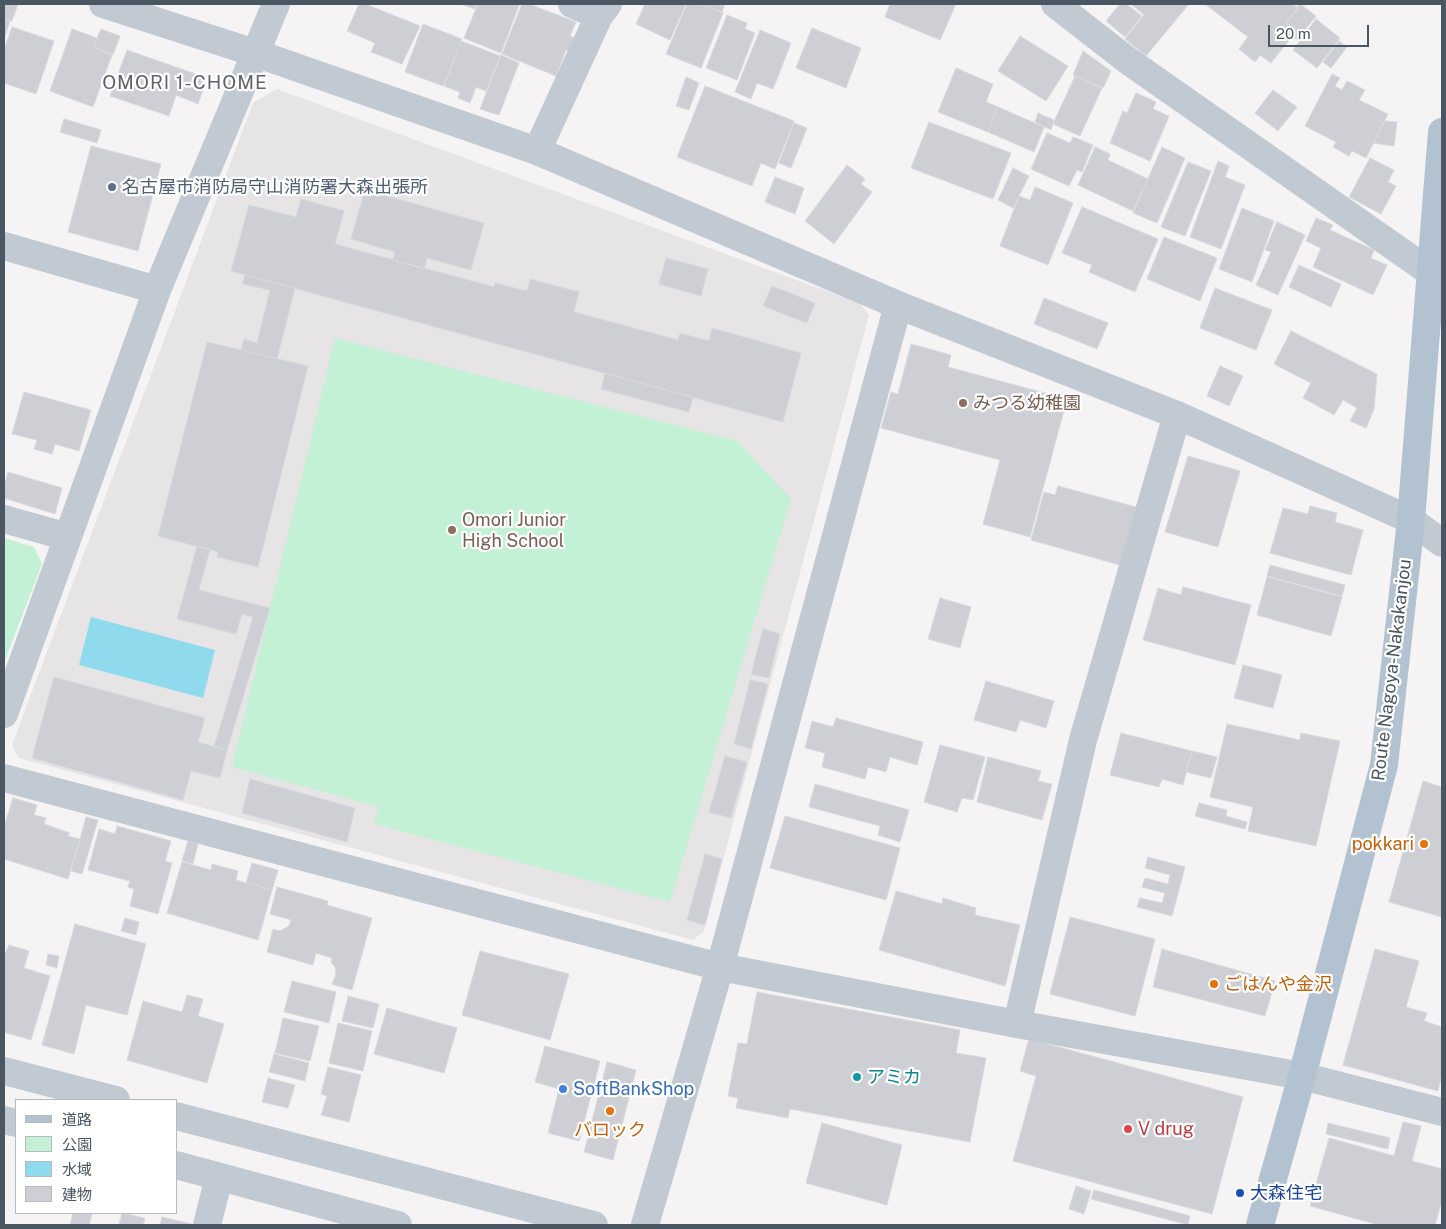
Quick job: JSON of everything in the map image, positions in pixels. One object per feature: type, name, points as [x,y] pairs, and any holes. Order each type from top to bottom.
[{"type":"main road","name":"Route Nagoya-Nakakanjou","points":[[1260,1225],[1302,1076],[1384,764],[1436,278],[1442,132]]},
{"type":"street","points":[[103,4],[254,53],[537,151],[898,305],[1177,415],[1410,520],[1442,543]]},
{"type":"street","points":[[4,714],[157,290],[276,4]]},
{"type":"street","points":[[537,151],[604,10],[572,4]]},
{"type":"street","points":[[1055,4],[1127,60],[1436,278]]},
{"type":"street","points":[[4,246],[157,290]]},
{"type":"street","points":[[645,1225],[720,967],[898,305]]},
{"type":"street","points":[[1017,1024],[1083,740],[1177,415]]},
{"type":"street","points":[[4,519],[68,537]]},
{"type":"street","points":[[4,778],[720,967],[1302,1076],[1442,1112]]},
{"type":"street","points":[[4,1071],[112,1099]]},
{"type":"street","points":[[178,1117],[594,1225]]},
{"type":"street","points":[[178,1166],[398,1225]]},
{"type":"street","points":[[207,1225],[219,1177]]},
{"type":"shaded area","name":"Omori Junior High School","points":[[277,89],[859,303],[869,315],[704,931],[693,940],[19,758],[12,745],[253,103]]},
{"type":"green space","points":[[335,338],[737,441],[791,499],[670,902],[374,824],[379,807],[232,767]]},
{"type":"green space","points":[[4,538],[34,547],[42,564],[4,663]]},
{"type":"water","points":[[91,617],[215,650],[203,698],[79,665]]},
{"type":"building","points":[[4,4],[18,4],[12,21],[4,19]]},
{"type":"building","points":[[359,4],[365,4],[420,26],[402,64],[371,52],[375,43],[347,31]]},
{"type":"building","points":[[461,4],[477,4],[475,9]]},
{"type":"building","points":[[478,4],[519,5],[501,53],[464,38]]},
{"type":"building","points":[[522,4],[529,4],[576,22],[570,36],[577,39],[572,52],[566,50],[556,76],[502,54]]},
{"type":"building","points":[[645,4],[686,4],[670,40],[636,24]]},
{"type":"building","points":[[687,4],[700,4],[723,13],[701,68],[666,54]]},
{"type":"building","points":[[700,4],[725,4],[722,12]]},
{"type":"building","points":[[890,4],[956,4],[940,40],[885,17]]},
{"type":"building","points":[[1120,4],[1126,4],[1142,16],[1125,37],[1106,21]]},
{"type":"building","points":[[1131,4],[1189,4],[1146,56],[1125,39],[1144,15]]},
{"type":"building","points":[[1205,4],[1292,4],[1298,8],[1286,23],[1296,31],[1271,63],[1260,55],[1255,62],[1239,49],[1248,37]]},
{"type":"building","points":[[1300,4],[1316,16],[1297,40],[1292,36],[1296,31],[1286,23]]},
{"type":"building","points":[[727,15],[747,23],[745,29],[755,33],[737,80],[706,68]]},
{"type":"building","points":[[4,19],[10,21],[4,39]]},
{"type":"building","points":[[1316,19],[1340,38],[1317,68],[1293,50]]},
{"type":"building","points":[[423,24],[462,39],[443,86],[405,72]]},
{"type":"building","points":[[12,27],[54,41],[36,94],[4,83],[4,50]]},
{"type":"building","points":[[812,28],[861,48],[846,88],[796,68]]},
{"type":"building","points":[[72,29],[97,38],[93,47],[112,55],[93,107],[50,91]]},
{"type":"building","points":[[101,29],[120,36],[113,55],[93,47]]},
{"type":"building","points":[[760,30],[791,43],[773,89],[757,83],[751,99],[735,92]]},
{"type":"building","points":[[1020,36],[1068,66],[1046,101],[998,71]]},
{"type":"building","points":[[461,41],[500,56],[486,91],[476,87],[470,103],[458,98],[460,92],[444,86]]},
{"type":"building","points":[[1339,41],[1347,47],[1331,68],[1323,62]]},
{"type":"building","points":[[127,50],[207,78],[198,104],[176,95],[169,116],[110,96]]},
{"type":"building","points":[[1083,51],[1111,71],[1103,88],[1073,75]]},
{"type":"building","points":[[501,55],[519,63],[499,115],[480,109]]},
{"type":"building","points":[[956,68],[993,84],[986,102],[998,107],[988,132],[938,112]]},
{"type":"building","points":[[1332,74],[1340,78],[1335,86],[1342,90],[1347,81],[1365,90],[1359,100],[1388,114],[1366,158],[1352,151],[1349,156],[1333,147],[1336,142],[1305,126]]},
{"type":"building","points":[[1075,76],[1102,88],[1080,136],[1053,124]]},
{"type":"building","points":[[686,77],[699,83],[689,110],[676,106]]},
{"type":"building","points":[[705,86],[794,121],[775,169],[761,163],[752,186],[677,157]]},
{"type":"building","points":[[1273,90],[1297,107],[1278,131],[1255,113]]},
{"type":"building","points":[[1136,93],[1156,102],[1153,109],[1169,116],[1150,161],[1110,143],[1123,111],[1127,113]]},
{"type":"building","points":[[998,107],[1044,127],[1034,152],[988,132]]},
{"type":"building","points":[[1038,113],[1054,120],[1051,130],[1035,122]]},
{"type":"building","points":[[64,119],[101,130],[97,143],[60,132]]},
{"type":"building","points":[[1385,121],[1397,122],[1394,146],[1373,143]]},
{"type":"building","points":[[929,122],[1011,153],[993,199],[911,168]]},
{"type":"building","points":[[794,123],[807,128],[791,168],[779,163]]},
{"type":"building","points":[[1047,133],[1070,143],[1073,137],[1093,145],[1082,172],[1077,170],[1069,186],[1031,169]]},
{"type":"building","points":[[91,146],[161,164],[138,251],[68,232]]},
{"type":"building","points":[[1095,147],[1110,154],[1108,160],[1148,179],[1133,211],[1078,185]]},
{"type":"building","points":[[1162,147],[1185,158],[1157,223],[1133,213]]},
{"type":"building","points":[[1370,158],[1394,170],[1388,182],[1396,186],[1381,214],[1349,197]]},
{"type":"building","points":[[1218,161],[1229,166],[1225,177],[1245,185],[1221,249],[1190,237]]},
{"type":"building","points":[[1188,162],[1211,171],[1185,236],[1161,227]]},
{"type":"building","points":[[847,165],[865,179],[861,184],[872,192],[834,244],[805,221]]},
{"type":"building","points":[[1013,168],[1029,176],[1013,208],[998,200]]},
{"type":"building","points":[[775,177],[804,188],[795,214],[765,202]]},
{"type":"building","points":[[1035,187],[1073,203],[1048,265],[1000,246],[1019,196],[1030,200]]},
{"type":"building","points":[[365,190],[484,223],[471,270],[427,258],[424,269],[393,260],[395,252],[351,239]]},
{"type":"building","points":[[301,199],[344,211],[335,244],[494,287],[495,283],[527,291],[530,279],[579,292],[574,312],[678,340],[680,333],[709,341],[712,328],[801,353],[783,422],[231,271],[249,205],[296,217]]},
{"type":"building","points":[[1082,207],[1158,239],[1135,292],[1089,272],[1092,265],[1062,253]]},
{"type":"building","points":[[1242,208],[1274,221],[1252,282],[1219,269]]},
{"type":"building","points":[[1316,218],[1333,225],[1330,230],[1374,250],[1371,258],[1387,265],[1373,295],[1313,267],[1321,248],[1306,241]]},
{"type":"building","points":[[1277,222],[1305,235],[1278,295],[1256,285],[1271,252],[1265,250]]},
{"type":"building","points":[[1164,237],[1217,258],[1200,301],[1147,279]]},
{"type":"building","points":[[666,258],[708,269],[701,296],[659,284]]},
{"type":"building","points":[[1299,265],[1341,284],[1331,307],[1289,287]]},
{"type":"building","points":[[245,275],[295,288],[277,359],[241,350],[244,339],[257,343],[270,290],[243,284]]},
{"type":"building","points":[[772,286],[815,303],[807,323],[763,306]]},
{"type":"building","points":[[1215,288],[1272,310],[1256,350],[1200,328]]},
{"type":"building","points":[[1044,298],[1108,323],[1097,349],[1034,324]]},
{"type":"building","points":[[1291,331],[1377,374],[1374,409],[1366,428],[1350,421],[1357,408],[1343,400],[1334,415],[1303,398],[1311,383],[1274,364]]},
{"type":"building","points":[[207,342],[308,366],[258,567],[217,557],[218,552],[158,536]]},
{"type":"building","points":[[911,344],[951,355],[948,367],[1067,399],[1030,537],[983,524],[1000,460],[881,428],[891,392],[898,394]]},
{"type":"building","points":[[1220,366],[1243,376],[1229,406],[1207,396]]},
{"type":"building","points":[[605,373],[693,397],[689,412],[601,389]]},
{"type":"building","points":[[24,392],[91,410],[79,451],[55,444],[52,454],[34,449],[37,440],[12,434]]},
{"type":"building","points":[[1188,456],[1240,471],[1218,547],[1165,532]]},
{"type":"building","points":[[8,472],[62,488],[55,514],[4,498],[4,487]]},
{"type":"building","points":[[1058,486],[1136,507],[1120,565],[1031,540],[1044,492],[1055,495]]},
{"type":"building","points":[[1310,506],[1337,513],[1335,522],[1363,530],[1351,575],[1270,553],[1283,508],[1308,514]]},
{"type":"building","points":[[197,546],[210,549],[199,590],[270,608],[227,750],[214,747],[253,617],[242,614],[236,634],[177,619]]},
{"type":"building","points":[[1270,565],[1345,585],[1342,596],[1267,576]]},
{"type":"building","points":[[1267,577],[1342,597],[1331,636],[1257,615]]},
{"type":"building","points":[[1183,587],[1251,605],[1235,665],[1143,640],[1158,588],[1181,595]]},
{"type":"building","points":[[940,598],[971,607],[960,648],[928,639]]},
{"type":"building","points":[[763,629],[780,634],[769,678],[751,674]]},
{"type":"building","points":[[1243,665],[1282,675],[1273,708],[1234,698]]},
{"type":"building","points":[[54,677],[205,718],[198,742],[227,750],[220,778],[191,771],[183,800],[32,758]]},
{"type":"building","points":[[750,680],[768,684],[751,749],[734,744]]},
{"type":"building","points":[[986,681],[1054,701],[1046,728],[1020,720],[1016,732],[974,720]]},
{"type":"building","points":[[836,718],[923,742],[917,765],[890,757],[886,772],[868,767],[865,779],[822,767],[825,753],[805,748],[812,721],[833,727]]},
{"type":"building","points":[[1227,724],[1300,740],[1301,733],[1340,741],[1316,846],[1248,831],[1253,807],[1210,797]]},
{"type":"building","points":[[1121,733],[1192,751],[1183,785],[1162,779],[1159,787],[1110,775]]},
{"type":"building","points":[[940,745],[985,757],[973,800],[962,798],[957,812],[924,802]]},
{"type":"building","points":[[1192,751],[1217,757],[1211,778],[1186,772]]},
{"type":"building","points":[[725,756],[747,762],[731,818],[709,812]]},
{"type":"building","points":[[988,757],[1041,771],[1038,781],[1052,784],[1042,820],[977,802]]},
{"type":"building","points":[[250,779],[355,808],[347,842],[242,813]]},
{"type":"building","name":"pokkari","points":[[1423,781],[1442,787],[1442,917],[1389,902]]},
{"type":"building","points":[[815,784],[909,810],[900,842],[878,835],[880,826],[809,807]]},
{"type":"building","points":[[13,798],[37,805],[34,815],[46,818],[44,824],[70,833],[68,836],[80,839],[68,879],[4,859],[4,827]]},
{"type":"building","points":[[1199,803],[1227,810],[1226,816],[1247,822],[1245,829],[1195,816]]},
{"type":"building","points":[[785,816],[900,848],[886,900],[770,868]]},
{"type":"building","points":[[86,817],[98,820],[82,874],[71,871]]},
{"type":"building","points":[[117,826],[171,841],[165,861],[172,863],[158,914],[130,906],[134,889],[128,887],[130,881],[88,870],[99,829],[115,834]]},
{"type":"building","points":[[188,841],[198,844],[193,864],[182,861]]},
{"type":"building","points":[[705,854],[722,859],[705,925],[687,920]]},
{"type":"building","points":[[1148,857],[1185,867],[1172,916],[1137,907],[1140,898],[1162,903],[1165,893],[1142,887],[1145,878],[1168,884],[1170,875],[1145,868]]},
{"type":"building","points":[[182,862],[211,870],[212,864],[238,871],[236,880],[272,890],[258,940],[167,913]]},
{"type":"building","points":[[252,863],[278,870],[272,890],[246,883]]},
{"type":"building","points":[[277,887],[328,901],[327,905],[372,918],[352,990],[332,984],[336,974],[335,967],[331,962],[332,958],[316,953],[313,965],[267,952],[273,929],[280,931],[289,926],[291,920],[270,914]]},
{"type":"building","points":[[896,891],[942,904],[943,898],[976,908],[975,915],[1020,925],[1005,986],[879,950]]},
{"type":"building","points":[[1070,917],[1155,939],[1135,1016],[1050,994]]},
{"type":"building","points":[[125,918],[139,922],[136,935],[121,931]]},
{"type":"building","points":[[75,924],[146,944],[127,1015],[86,1005],[74,1054],[42,1045]]},
{"type":"building","points":[[9,945],[29,951],[24,968],[50,976],[31,1040],[4,1032],[4,954]]},
{"type":"building","name":"ごはんや金沢","points":[[1162,949],[1275,981],[1265,1016],[1153,987]]},
{"type":"building","points":[[1375,949],[1419,961],[1406,1007],[1427,1013],[1424,1021],[1442,1027],[1442,1075],[1438,1091],[1343,1065]]},
{"type":"building","points":[[480,951],[569,974],[550,1040],[462,1015]]},
{"type":"building","points":[[48,954],[59,956],[57,968],[46,965]]},
{"type":"building","points":[[292,981],[336,992],[329,1023],[284,1012]]},
{"type":"building","name":"アミカ","points":[[757,992],[960,1030],[956,1053],[986,1058],[970,1142],[790,1109],[788,1118],[736,1108],[738,1098],[728,1096],[738,1043],[747,1044]]},
{"type":"building","points":[[187,995],[203,999],[198,1016],[224,1024],[207,1083],[127,1060],[143,1001],[182,1012]]},
{"type":"building","points":[[348,996],[379,1004],[373,1028],[342,1021]]},
{"type":"building","points":[[387,1008],[457,1028],[444,1073],[374,1054]]},
{"type":"building","points":[[283,1018],[319,1026],[310,1061],[275,1053]]},
{"type":"building","points":[[338,1023],[372,1031],[363,1071],[329,1063]]},
{"type":"building","name":"V drug","points":[[1029,1039],[1243,1097],[1212,1214],[1013,1161],[1036,1076],[1020,1071]]},
{"type":"building","points":[[545,1046],[600,1061],[579,1141],[548,1133],[559,1089],[535,1082]]},
{"type":"building","points":[[274,1054],[309,1063],[305,1081],[269,1072]]},
{"type":"building","name":"バロック","points":[[607,1062],[636,1070],[613,1160],[584,1152]]},
{"type":"building","points":[[328,1067],[361,1075],[349,1122],[321,1115],[327,1096],[321,1094]]},
{"type":"building","points":[[268,1078],[295,1085],[288,1108],[262,1102]]},
{"type":"building","points":[[1403,1122],[1421,1126],[1412,1161],[1442,1169],[1442,1200],[1435,1225],[1379,1225],[1310,1206],[1329,1138],[1394,1156]]},
{"type":"building","points":[[822,1123],[902,1145],[887,1205],[806,1183]]},
{"type":"building","points":[[1328,1123],[1390,1138],[1388,1149],[1326,1134]]},
{"type":"building","points":[[1076,1186],[1091,1191],[1084,1214],[1069,1209]]},
{"type":"building","points":[[1094,1190],[1190,1216],[1188,1225],[1091,1199]]},
{"type":"building","points":[[73,1214],[92,1214],[89,1225],[70,1225]]},
{"type":"building","points":[[122,1214],[145,1218],[143,1225],[119,1225]]},
{"type":"building","points":[[162,1217],[195,1225],[160,1225]]},
{"type":"place","name":"名古屋市消防局守山消防署大森出張所","points":[[112,187]]},
{"type":"place","name":"みつる幼稚園","points":[[963,403]]},
{"type":"place","name":"Omori Junior High School","points":[[452,530]]},
{"type":"place","name":"pokkari","points":[[1424,844]]},
{"type":"place","name":"ごはんや金沢","points":[[1214,984]]},
{"type":"place","name":"アミカ","points":[[857,1077]]},
{"type":"place","name":"SoftBankShop","points":[[563,1089]]},
{"type":"place","name":"バロック","points":[[610,1111]]},
{"type":"place","name":"V drug","points":[[1128,1129]]},
{"type":"place","name":"大森住宅","points":[[1240,1193]]},
{"type":"district","name":"OMORI 1-CHOME","points":[[185,83]]}]
